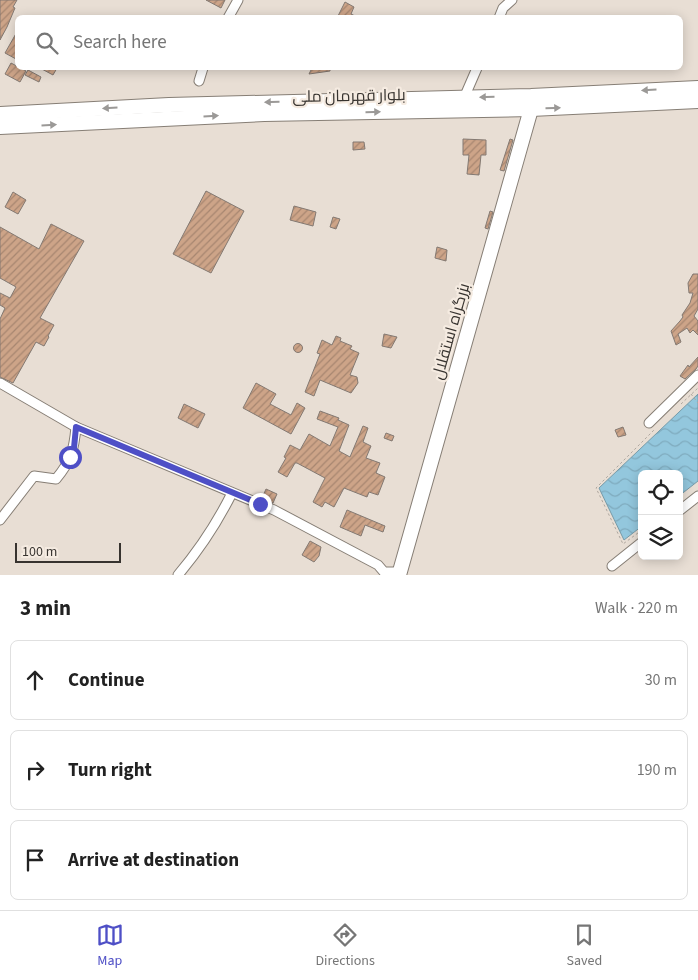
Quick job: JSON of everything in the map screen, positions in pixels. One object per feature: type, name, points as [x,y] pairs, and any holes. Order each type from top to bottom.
[{"type":"highway","name":"بلوار قهرمان ملی","points":[[0,127],[531,102],[698,88]]},
{"type":"highway","name":"بلوار قهرمان ملی","points":[[0,114],[169,105],[464,98],[531,102],[698,102]]},
{"type":"highway","name":"بزرگراه استقلال","points":[[400,573],[531,102]]},
{"type":"street","points":[[230,15],[238,0]]},
{"type":"street","points":[[500,15],[503,8],[512,0]]},
{"type":"street","points":[[199,81],[202,70]]},
{"type":"street","points":[[464,98],[476,70]]},
{"type":"street","points":[[653,425],[698,375]]},
{"type":"street","points":[[0,383],[76,427],[274,510],[378,565],[384,572],[400,573]]},
{"type":"street","points":[[0,520],[34,476],[56,480],[66,467],[74,448],[76,427]]},
{"type":"street","points":[[178,575],[196,554],[218,520],[232,493]]},
{"type":"street","points":[[683,508],[698,496]]},
{"type":"street","points":[[612,566],[638,545]]},
{"type":"path","points":[[677,407],[698,388]]},
{"type":"path","points":[[690,394],[698,403]]},
{"type":"path","points":[[638,533],[623,544],[596,488],[653,425]]},
{"type":"water","points":[[698,394],[698,481],[683,493],[683,470],[638,470],[638,529],[624,540],[599,488]]},
{"type":"building","points":[[0,0],[17,0],[0,40]]},
{"type":"building","points":[[206,0],[225,0],[221,8]]},
{"type":"building","points":[[345,2],[354,7],[351,14],[353,15],[338,15]]},
{"type":"building","points":[[15,35],[15,58],[5,53]]},
{"type":"building","points":[[11,63],[15,65],[15,70],[26,71],[20,82],[5,74]]},
{"type":"building","points":[[28,70],[41,77],[39,82],[25,75]]},
{"type":"building","points":[[44,70],[56,70],[53,75]]},
{"type":"building","points":[[311,70],[330,70],[330,71],[309,74]]},
{"type":"building","points":[[463,139],[486,140],[486,155],[481,155],[479,175],[467,174],[469,155],[463,155]]},
{"type":"building","points":[[510,139],[513,140],[504,171],[500,170]]},
{"type":"building","points":[[353,142],[364,142],[365,149],[353,150]]},
{"type":"building","points":[[206,191],[244,211],[211,273],[173,254]]},
{"type":"building","points":[[13,192],[26,200],[18,214],[5,207]]},
{"type":"building","points":[[294,206],[316,212],[313,226],[290,220]]},
{"type":"building","points":[[490,211],[493,212],[488,229],[485,228]]},
{"type":"building","points":[[333,217],[340,219],[336,229],[330,227]]},
{"type":"building","points":[[51,224],[84,241],[40,318],[54,325],[49,337],[44,346],[36,342],[13,383],[0,377],[0,319],[5,308],[0,305],[0,293],[10,298],[16,287],[0,278],[0,227],[39,249]]},
{"type":"building","points":[[437,247],[447,250],[446,261],[435,258]]},
{"type":"building","points":[[693,274],[698,274],[698,309],[694,316],[698,321],[698,335],[693,330],[690,333],[687,328],[678,334],[681,342],[676,345],[671,331],[683,317],[682,315],[690,303],[693,293],[689,293],[688,283]]},
{"type":"building","points":[[384,334],[397,337],[391,348],[382,346]]},
{"type":"building","points":[[336,336],[341,338],[340,341],[352,346],[350,349],[359,353],[350,375],[357,377],[358,383],[351,393],[320,380],[314,396],[305,392],[320,354],[317,353],[322,340],[332,345]]},
{"type":"building","points":[[298,344],[302,348],[298,352],[294,348]]},
{"type":"building","points":[[698,357],[696,369],[685,379],[680,376],[688,365],[689,367]]},
{"type":"building","points":[[256,383],[276,394],[270,404],[291,415],[297,403],[305,408],[291,434],[243,408]]},
{"type":"building","points":[[184,404],[205,414],[198,428],[178,418]]},
{"type":"building","points":[[320,411],[339,418],[338,420],[349,425],[339,451],[350,457],[363,426],[368,428],[363,442],[371,446],[366,458],[380,463],[376,473],[385,477],[378,495],[369,492],[367,497],[344,488],[334,507],[325,502],[322,507],[313,502],[325,478],[297,463],[295,463],[287,477],[278,472],[286,458],[284,457],[290,445],[300,450],[309,434],[330,446],[338,427],[317,419]]},
{"type":"building","points":[[623,427],[626,435],[618,437],[615,430]]},
{"type":"building","points":[[386,433],[394,436],[392,441],[384,438]]},
{"type":"building","points":[[266,489],[277,494],[273,503],[262,498]]},
{"type":"building","points":[[347,510],[385,526],[383,532],[365,525],[361,536],[340,527]]},
{"type":"building","points":[[310,541],[321,547],[319,556],[314,562],[302,555]]},
{"type":"route","points":[[70,457],[74,448],[76,427],[260,504]]}]
